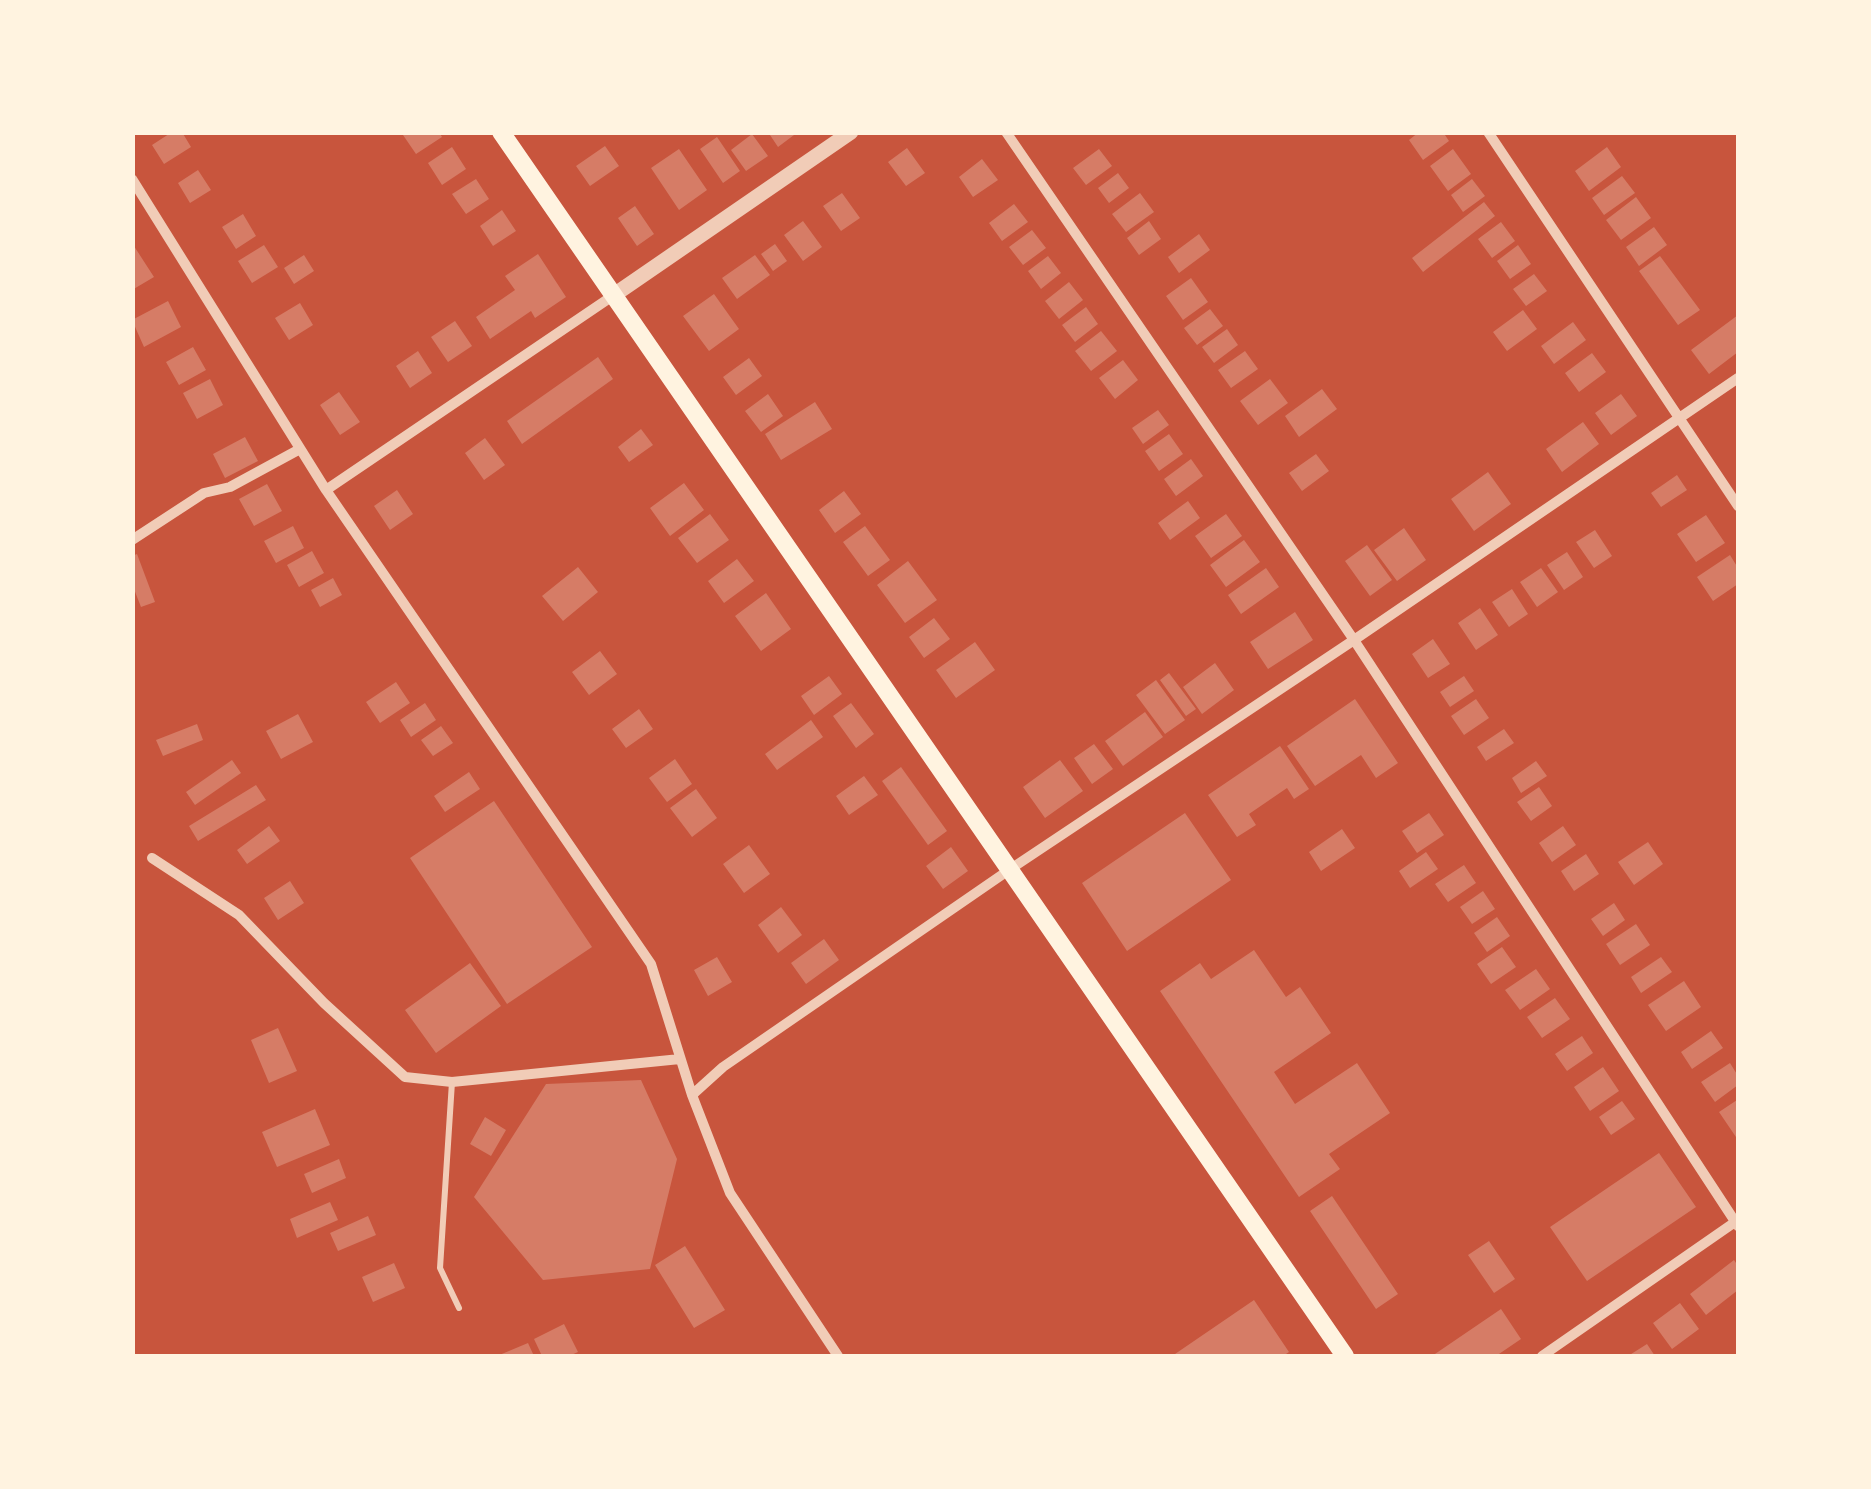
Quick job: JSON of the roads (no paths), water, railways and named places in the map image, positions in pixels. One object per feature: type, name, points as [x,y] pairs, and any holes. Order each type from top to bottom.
[{"type":"main road","points":[[500,132],[1346,1356]]},
{"type":"street","points":[[326,490],[851,132]]},
{"type":"street","points":[[1006,132],[1354,640],[1738,1222],[1542,1356]]},
{"type":"street","points":[[1488,132],[1738,506]]},
{"type":"street","points":[[132,179],[326,490],[650,964],[692,1095],[730,1193],[838,1356]]},
{"type":"street","points":[[692,1095],[724,1067],[1009,870],[1738,378]]},
{"type":"street","points":[[132,540],[204,493],[230,486],[300,449]]},
{"type":"street","points":[[152,858],[238,916],[405,1078],[452,1082],[680,1059]]},
{"type":"lane","points":[[452,1082],[440,1268],[460,1308]]}]
